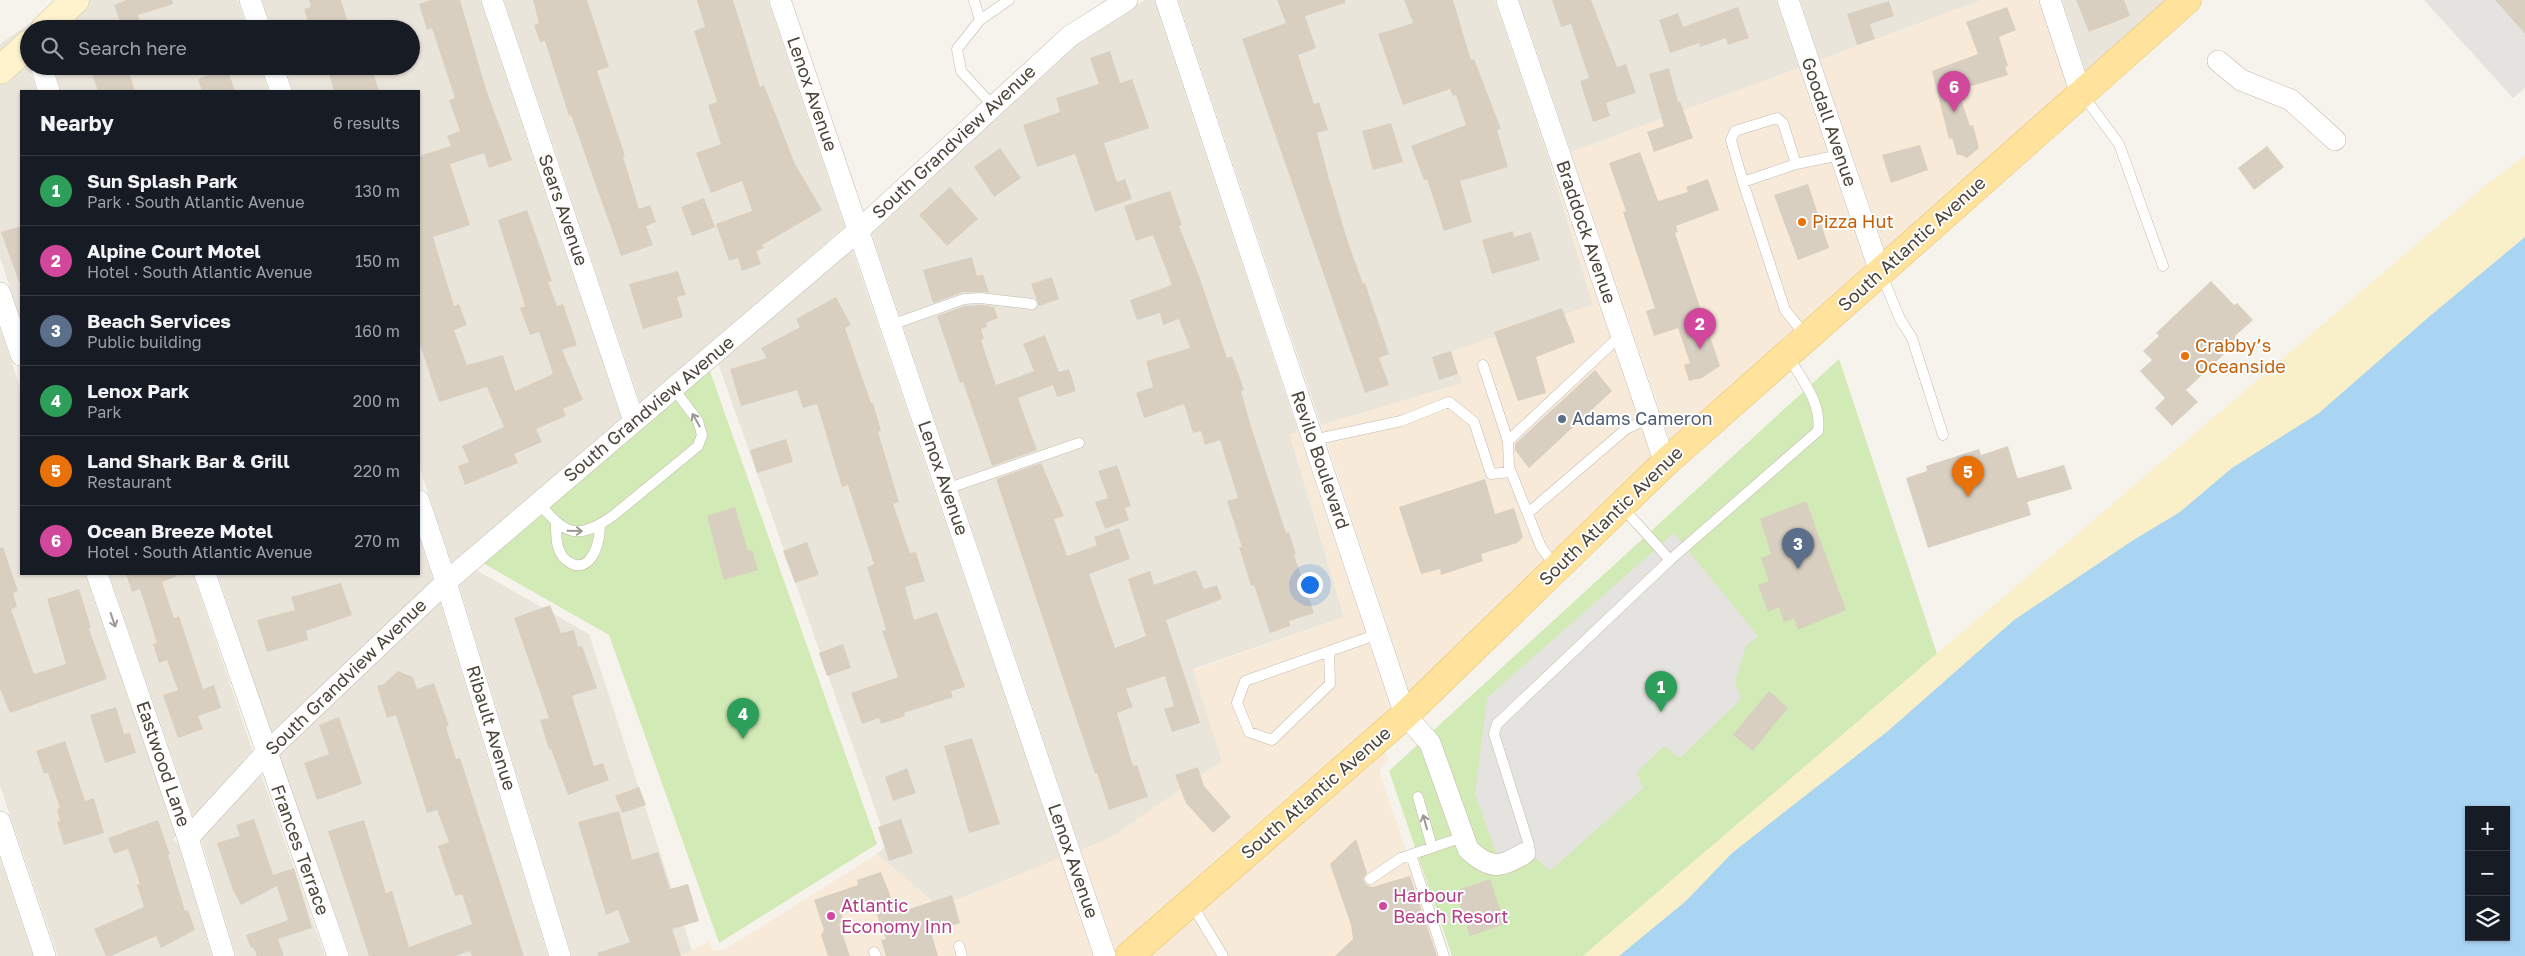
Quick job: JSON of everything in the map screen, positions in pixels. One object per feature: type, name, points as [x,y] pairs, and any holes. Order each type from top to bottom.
[{"type":"main road","points":[[54,20],[75,0]]},
{"type":"main road","name":"South Atlantic Avenue","points":[[1129,956],[1405,714],[1665,463],[2187,0]]},
{"type":"main road","points":[[0,70],[20,52]]},
{"type":"street","points":[[250,0],[257,20]]},
{"type":"street","name":"Sears Avenue","points":[[492,0],[634,421]]},
{"type":"street","name":"Lenox Avenue","points":[[780,0],[1105,956]]},
{"type":"street","name":"South Grandview Avenue","points":[[188,838],[266,753],[446,582],[858,230],[1070,36],[1126,0]]},
{"type":"street","name":"Revilo Boulevard","points":[[1166,0],[1405,714],[1430,743],[1468,849],[1479,860],[1491,865],[1506,865],[1525,853]]},
{"type":"street","name":"Braddock Avenue","points":[[1507,0],[1665,463]]},
{"type":"street","name":"Goodall Avenue","points":[[1788,0],[1880,272]]},
{"type":"street","points":[[2050,0],[2082,94]]},
{"type":"street","points":[[2218,61],[2241,80],[2291,100],[2334,140]]},
{"type":"street","points":[[44,75],[49,90]]},
{"type":"street","points":[[275,75],[281,90]]},
{"type":"street","points":[[0,294],[20,352]]},
{"type":"street","name":"Ribault Avenue","points":[[420,504],[446,582],[560,956]]},
{"type":"street","name":"Eastwood Lane","points":[[97,575],[188,838],[224,956]]},
{"type":"street","name":"Frances Terrace","points":[[205,575],[338,956]]},
{"type":"street","points":[[0,822],[46,956]]},
{"type":"lane","points":[[974,0],[980,20]]},
{"type":"lane","points":[[993,106],[962,71],[957,49],[980,20],[1009,0]]},
{"type":"lane","points":[[2082,94],[2118,144],[2163,266]]},
{"type":"lane","points":[[1796,164],[1783,123],[1777,118],[1735,131],[1731,140],[1784,310],[1807,337]]},
{"type":"lane","points":[[1743,182],[1796,164],[1840,155]]},
{"type":"lane","points":[[1880,272],[1900,319],[1912,338],[1944,435]]},
{"type":"lane","points":[[891,325],[964,299],[980,298],[1032,304]]},
{"type":"lane","points":[[1508,441],[1622,334]]},
{"type":"lane","points":[[1525,853],[1529,845],[1496,746],[1494,734],[1497,724],[1670,560],[1818,431],[1820,417],[1814,399],[1787,355]]},
{"type":"lane","points":[[1483,366],[1508,441],[1512,472],[1541,548],[1556,568]]},
{"type":"lane","points":[[539,503],[556,524],[567,530],[585,531],[600,525],[698,446],[702,435],[698,421],[673,388]]},
{"type":"lane","points":[[1313,440],[1401,421],[1449,402],[1474,422],[1491,474],[1512,472]]},
{"type":"lane","points":[[1528,514],[1626,429],[1650,418]]},
{"type":"lane","points":[[946,489],[1079,443]]},
{"type":"lane","points":[[1621,506],[1670,560]]},
{"type":"lane","points":[[556,524],[557,546],[561,555],[569,564],[579,566],[590,560],[596,548],[600,525]]},
{"type":"lane","points":[[1329,651],[1330,684],[1272,740],[1249,732],[1237,703],[1246,681],[1329,651],[1378,634]]},
{"type":"lane","points":[[1418,797],[1432,847]]},
{"type":"lane","points":[[1370,879],[1411,855],[1463,837]]},
{"type":"lane","points":[[1411,855],[1444,956]]},
{"type":"lane","points":[[1191,902],[1223,956]]},
{"type":"lane","points":[[959,946],[962,956]]},
{"type":"shaded area","points":[[90,0],[238,0],[244,20],[69,20]]},
{"type":"shaded area","points":[[262,0],[480,0],[621,418],[452,563],[420,469],[420,90],[293,90],[287,75],[420,75],[420,20],[269,20]]},
{"type":"shaded area","points":[[504,0],[768,0],[845,227],[640,402]]},
{"type":"shaded area","points":[[1145,0],[1154,0],[1298,432],[1290,435],[1344,617],[1193,669],[1222,761],[1112,837],[1081,850],[871,232],[1077,44]]},
{"type":"shaded area","points":[[1178,0],[1495,0],[1549,160],[1593,305],[1450,352],[1463,383],[1321,425]]},
{"type":"shaded area","points":[[1519,0],[1776,0],[1799,68],[1571,152]]},
{"type":"shaded area","points":[[1800,0],[1982,0],[1820,60]]},
{"type":"shaded area","points":[[1982,0],[2038,0],[2069,91],[1886,253],[1820,60]]},
{"type":"shaded area","points":[[2062,0],[2171,0],[2087,75]]},
{"type":"shaded area","points":[[2424,0],[2495,0],[2525,34],[2525,88],[2513,98]]},
{"type":"shaded area","points":[[49,10],[39,20],[35,20]]},
{"type":"shaded area","points":[[20,30],[19,38],[0,56],[0,44]]},
{"type":"shaded area","points":[[20,66],[20,75],[31,75],[37,90],[20,90],[20,317],[0,258],[0,84]]},
{"type":"shaded area","points":[[1799,68],[1867,270],[1671,444],[1571,152]]},
{"type":"shaded area","points":[[56,75],[263,75],[268,90],[61,90]]},
{"type":"shaded area","points":[[1549,160],[1653,461],[1410,695],[1321,425],[1463,383],[1449,352],[1593,305]]},
{"type":"shaded area","points":[[852,249],[1060,858],[939,907],[877,854],[886,846],[886,840],[718,363]]},
{"type":"shaded area","points":[[0,329],[20,387],[20,575],[85,575],[176,836],[173,840],[178,844],[212,956],[58,956],[0,786]]},
{"type":"shaded area","points":[[1298,432],[1392,712],[1116,953],[1081,850],[1112,837],[1222,761],[1193,670],[1344,617],[1290,434]]},
{"type":"shaded area","points":[[1674,533],[1758,636],[1746,646],[1735,682],[1741,699],[1680,758],[1664,746],[1637,772],[1643,788],[1550,871],[1524,847],[1498,858],[1475,794],[1487,698]]},
{"type":"shaded area","points":[[420,541],[433,580],[271,733],[217,575],[420,575]]},
{"type":"shaded area","points":[[476,570],[589,634],[692,951],[681,956],[572,956],[459,585]]},
{"type":"shaded area","points":[[109,575],[193,575],[253,752],[193,817]]},
{"type":"shaded area","points":[[440,602],[548,956],[350,956],[278,755]]},
{"type":"shaded area","points":[[1384,747],[1388,760],[1381,767],[1380,774],[1442,956],[1145,956]]},
{"type":"shaded area","points":[[261,774],[325,956],[236,956],[201,839]]},
{"type":"shaded area","points":[[877,854],[940,907],[1060,858],[1093,956],[681,956],[709,942],[713,950],[724,950]]},
{"type":"shaded area","points":[[0,858],[33,956],[0,956]]},
{"type":"green space","points":[[1839,359],[1937,654],[1583,956],[1452,956],[1389,771]]},
{"type":"green space","points":[[706,360],[877,844],[719,943],[609,635],[474,558]]},
{"type":"sand","points":[[2525,156],[2525,461],[1932,956],[1583,956],[2486,185]]},
{"type":"water","points":[[2525,237],[2525,956],[1619,956],[1686,901],[1732,853],[1888,731],[2014,620],[2132,541],[2180,512],[2232,468],[2319,413],[2430,316]]},
{"type":"building","points":[[127,0],[172,0],[173,4],[138,15],[140,20],[120,20],[114,5]]},
{"type":"building","points":[[309,0],[341,0],[347,20],[307,20],[304,9],[311,7]]},
{"type":"building","points":[[431,0],[460,0],[486,89],[512,160],[489,168],[484,153],[450,164],[470,225],[433,237],[454,306],[459,304],[467,325],[454,330],[467,365],[503,355],[515,391],[553,374],[539,332],[530,335],[520,308],[525,306],[498,220],[527,210],[552,281],[548,282],[557,306],[563,304],[577,345],[562,350],[583,400],[563,409],[566,416],[536,429],[542,442],[514,454],[518,463],[465,485],[458,466],[469,462],[462,446],[504,427],[487,387],[439,402],[420,344],[420,156],[451,146],[447,136],[460,131],[449,100],[455,98],[432,28],[427,30],[419,4]]},
{"type":"building","points":[[533,0],[587,0],[609,67],[597,71],[625,156],[623,157],[639,209],[650,205],[656,222],[646,226],[653,245],[621,256],[571,115],[569,116],[545,41],[540,42],[534,25],[539,23]]},
{"type":"building","points":[[697,0],[733,0],[760,87],[764,85],[795,164],[822,210],[762,245],[764,248],[756,251],[761,264],[742,271],[738,258],[729,261],[716,224],[752,211],[742,181],[711,193],[696,153],[721,144],[708,105],[717,102],[694,31],[705,27]]},
{"type":"building","points":[[1277,0],[1345,0],[1345,3],[1305,16],[1316,48],[1298,55],[1314,104],[1319,102],[1328,130],[1317,133],[1329,179],[1348,242],[1363,284],[1365,283],[1389,354],[1379,358],[1389,385],[1365,393],[1242,39],[1286,23]]},
{"type":"building","points":[[1404,0],[1453,0],[1471,60],[1474,59],[1501,129],[1497,130],[1508,167],[1460,181],[1472,222],[1444,231],[1427,179],[1424,180],[1411,146],[1466,125],[1456,95],[1453,96],[1450,89],[1403,105],[1378,34],[1413,23]]},
{"type":"building","points":[[1552,0],[1591,0],[1617,67],[1626,64],[1636,93],[1606,103],[1610,116],[1593,122],[1580,81],[1589,78],[1571,24],[1561,27]]},
{"type":"building","points":[[2076,0],[2124,0],[2130,16],[2089,32]]},
{"type":"building","points":[[2495,0],[2525,0],[2525,34]]},
{"type":"building","points":[[1889,1],[1894,16],[1870,24],[1875,39],[1857,45],[1847,14]]},
{"type":"building","points":[[1738,7],[1749,38],[1728,45],[1726,38],[1700,47],[1699,43],[1670,53],[1659,20],[1678,13],[1683,27]]},
{"type":"building","points":[[2007,7],[2016,30],[1999,37],[2008,66],[2005,67],[2008,75],[1958,90],[1970,126],[1973,125],[1979,148],[1967,158],[1957,155],[1952,138],[1949,139],[1932,71],[1978,54],[1966,22]]},
{"type":"building","points":[[1110,51],[1120,83],[1132,79],[1149,128],[1104,143],[1117,182],[1125,179],[1132,199],[1095,212],[1075,154],[1037,167],[1023,125],[1060,112],[1056,98],[1099,84],[1090,58]]},
{"type":"building","points":[[1669,68],[1678,102],[1680,101],[1693,138],[1654,152],[1647,132],[1664,126],[1649,74]]},
{"type":"building","points":[[92,75],[130,75],[135,90],[98,90]]},
{"type":"building","points":[[209,75],[229,75],[235,90],[202,90],[198,79]]},
{"type":"building","points":[[330,75],[374,75],[379,90],[334,90]]},
{"type":"building","points":[[1391,123],[1403,162],[1373,170],[1362,131]]},
{"type":"building","points":[[1920,145],[1928,170],[1891,183],[1882,155]]},
{"type":"building","points":[[2267,146],[2284,167],[2254,190],[2238,168]]},
{"type":"building","points":[[1000,148],[1021,178],[994,197],[974,167]]},
{"type":"building","points":[[1640,152],[1658,201],[1688,192],[1686,187],[1708,179],[1719,210],[1676,226],[1678,232],[1675,233],[1720,366],[1702,378],[1689,381],[1684,365],[1690,363],[1678,328],[1654,336],[1646,311],[1655,308],[1623,212],[1626,211],[1609,163]]},
{"type":"building","name":"Pizza Hut","points":[[1808,184],[1829,248],[1798,260],[1774,195]]},
{"type":"building","points":[[950,187],[978,219],[947,246],[919,215]]},
{"type":"building","points":[[1170,191],[1182,225],[1179,226],[1199,276],[1227,358],[1232,356],[1244,390],[1241,391],[1252,430],[1286,533],[1289,532],[1296,555],[1294,555],[1314,613],[1289,621],[1290,626],[1270,633],[1254,585],[1251,586],[1239,547],[1242,547],[1227,501],[1238,498],[1220,440],[1205,445],[1201,431],[1193,433],[1184,404],[1144,418],[1136,393],[1153,387],[1146,361],[1190,348],[1179,319],[1163,325],[1160,313],[1137,320],[1130,300],[1172,285],[1153,235],[1136,241],[1124,206]]},
{"type":"building","points":[[704,198],[715,227],[692,236],[681,207]]},
{"type":"building","points":[[20,226],[20,282],[19,282],[1,232]]},
{"type":"building","points":[[1513,231],[1514,237],[1531,232],[1540,260],[1492,274],[1482,240]]},
{"type":"building","points":[[972,257],[977,276],[983,274],[989,292],[963,292],[933,303],[923,270]]},
{"type":"building","points":[[678,271],[686,295],[677,297],[683,317],[643,329],[629,284]]},
{"type":"building","points":[[1052,277],[1059,299],[1039,306],[1031,284]]},
{"type":"building","name":"Crabby’s Oceanside","points":[[2211,281],[2234,305],[2237,303],[2253,320],[2235,336],[2239,340],[2186,390],[2198,402],[2172,426],[2155,408],[2165,398],[2140,371],[2152,360],[2143,351],[2159,336],[2156,333]]},
{"type":"building","points":[[836,297],[851,325],[845,328],[871,403],[873,403],[881,431],[878,432],[899,502],[893,504],[910,553],[916,552],[925,581],[905,587],[914,620],[937,612],[965,687],[951,691],[953,697],[904,713],[905,716],[881,724],[879,718],[862,724],[851,693],[898,677],[882,631],[886,630],[867,567],[874,564],[848,485],[842,487],[817,404],[803,408],[797,390],[741,406],[730,369],[767,358],[761,348],[800,327],[796,319]]},
{"type":"building","points":[[980,305],[994,307],[998,318],[986,323],[987,327],[981,329],[984,339],[981,340],[996,385],[1034,371],[1023,344],[1045,335],[1059,372],[1069,369],[1076,391],[1057,397],[1053,385],[1018,398],[1037,450],[992,466],[963,382],[960,383],[937,316],[965,306]]},
{"type":"building","points":[[1562,308],[1575,342],[1536,357],[1546,393],[1518,401],[1494,332]]},
{"type":"building","points":[[1451,351],[1458,374],[1439,380],[1432,357]]},
{"type":"building","name":"Adams Cameron","points":[[1595,370],[1612,391],[1529,468],[1515,450],[1515,444]]},
{"type":"building","points":[[786,439],[793,462],[757,473],[750,450]]},
{"type":"building","points":[[2008,446],[2017,477],[2064,465],[2072,489],[2027,502],[2031,515],[1928,548],[1906,478],[1927,471],[1926,466],[1979,449],[1981,455]]},
{"type":"building","points":[[1041,463],[1064,516],[1054,519],[1067,556],[1097,545],[1094,537],[1119,528],[1130,559],[1089,574],[1115,648],[1146,636],[1128,579],[1150,571],[1154,585],[1196,570],[1204,589],[1217,585],[1222,599],[1166,620],[1200,723],[1172,732],[1164,709],[1174,706],[1165,676],[1126,689],[1133,707],[1117,713],[1133,766],[1137,765],[1148,797],[1109,810],[1097,773],[1095,774],[996,479]]},
{"type":"building","points":[[1117,465],[1131,506],[1125,508],[1129,520],[1105,529],[1095,502],[1108,498],[1098,471]]},
{"type":"building","points":[[1485,479],[1495,514],[1514,508],[1523,537],[1517,543],[1481,554],[1483,561],[1441,575],[1440,569],[1421,574],[1399,507]]},
{"type":"building","points":[[1806,501],[1846,610],[1798,630],[1794,618],[1784,622],[1779,607],[1768,612],[1758,585],[1769,581],[1761,558],[1771,554],[1760,519]]},
{"type":"building","points":[[735,507],[748,551],[752,550],[758,570],[724,580],[707,516]]},
{"type":"building","points":[[807,542],[819,575],[795,583],[783,551]]},
{"type":"building","points":[[3,547],[18,591],[13,593],[17,607],[11,609],[34,674],[66,664],[47,599],[79,589],[91,628],[89,629],[107,679],[10,713],[0,689],[0,548]]},
{"type":"building","points":[[126,575],[176,575],[162,582],[174,618],[179,616],[203,689],[214,685],[221,708],[198,716],[203,729],[178,738],[163,695],[178,690],[167,660],[159,663],[153,644],[157,643],[140,589],[132,592]]},
{"type":"building","points":[[341,583],[352,615],[306,631],[308,640],[267,652],[257,620],[295,610],[291,597]]},
{"type":"building","points":[[550,605],[561,633],[574,630],[578,647],[582,646],[597,688],[572,696],[594,766],[603,763],[609,780],[568,795],[551,749],[549,749],[540,720],[549,718],[514,618]]},
{"type":"building","points":[[843,644],[851,668],[827,676],[819,653]]},
{"type":"building","points":[[398,671],[413,677],[417,689],[434,683],[449,726],[446,727],[456,759],[460,758],[524,956],[472,956],[470,951],[455,956],[369,956],[328,831],[364,820],[386,893],[392,891],[409,947],[472,924],[462,894],[455,896],[438,846],[449,842],[437,810],[427,813],[396,715],[387,718],[377,686],[384,684]]},
{"type":"building","points":[[1769,691],[1788,708],[1753,751],[1733,735]]},
{"type":"building","points":[[116,707],[124,734],[130,733],[136,753],[105,763],[90,715]]},
{"type":"building","points":[[339,717],[362,784],[317,800],[304,763],[329,754],[319,725]]},
{"type":"building","points":[[972,738],[1000,824],[969,833],[944,746]]},
{"type":"building","points":[[65,741],[85,801],[94,798],[104,833],[64,845],[57,822],[60,821],[57,809],[60,808],[48,773],[44,774],[36,751]]},
{"type":"building","points":[[1198,767],[1204,786],[1231,817],[1213,833],[1186,803],[1175,775]]},
{"type":"building","points":[[907,768],[916,793],[893,801],[885,777]]},
{"type":"building","points":[[639,787],[646,805],[622,813],[615,796]]},
{"type":"building","points":[[619,811],[632,860],[658,852],[670,889],[688,884],[699,921],[672,929],[681,956],[598,956],[597,953],[630,942],[618,910],[606,915],[578,822]]},
{"type":"building","points":[[254,819],[277,886],[241,905],[233,890],[217,843],[240,836],[236,825]]},
{"type":"building","points":[[901,819],[913,853],[889,861],[878,827]]},
{"type":"building","points":[[158,820],[170,855],[168,855],[185,911],[188,910],[195,930],[161,948],[156,936],[111,956],[106,956],[94,929],[144,907],[137,885],[140,884],[128,849],[114,854],[108,838]]},
{"type":"building","name":"Harbour Beach Resort","points":[[1356,839],[1367,873],[1363,879],[1367,885],[1372,887],[1410,876],[1437,956],[1335,956],[1353,939],[1351,925],[1330,864]]},
{"type":"building","points":[[294,868],[312,928],[278,939],[284,956],[257,956],[253,947],[251,948],[246,935],[288,920],[273,875]]},
{"type":"building","points":[[881,872],[897,913],[952,895],[960,923],[931,932],[938,956],[886,956],[881,940],[886,939],[871,899],[840,909],[844,922],[839,924],[850,956],[828,956],[821,935],[824,930],[814,900],[858,885],[857,880]]},
{"type":"building","points":[[1490,879],[1505,924],[1470,936],[1455,891]]},
{"type":"place","name":"Ocean Breeze Motel","points":[[1954,112]]},
{"type":"place","name":"Pizza Hut","points":[[1802,222]]},
{"type":"place","name":"Alpine Court Motel","points":[[1700,349]]},
{"type":"place","name":"Crabby’s Oceanside","points":[[2185,356]]},
{"type":"place","name":"Adams Cameron","points":[[1562,419]]},
{"type":"place","name":"Land Shark Bar & Grill","points":[[1968,497]]},
{"type":"place","name":"Beach Services","points":[[1798,569]]},
{"type":"place","name":"Sun Splash Park","points":[[1661,712]]},
{"type":"place","name":"Lenox Park","points":[[743,739]]},
{"type":"place","name":"Harbour Beach Resort","points":[[1383,906]]},
{"type":"place","name":"Atlantic Economy Inn","points":[[831,916]]}]
